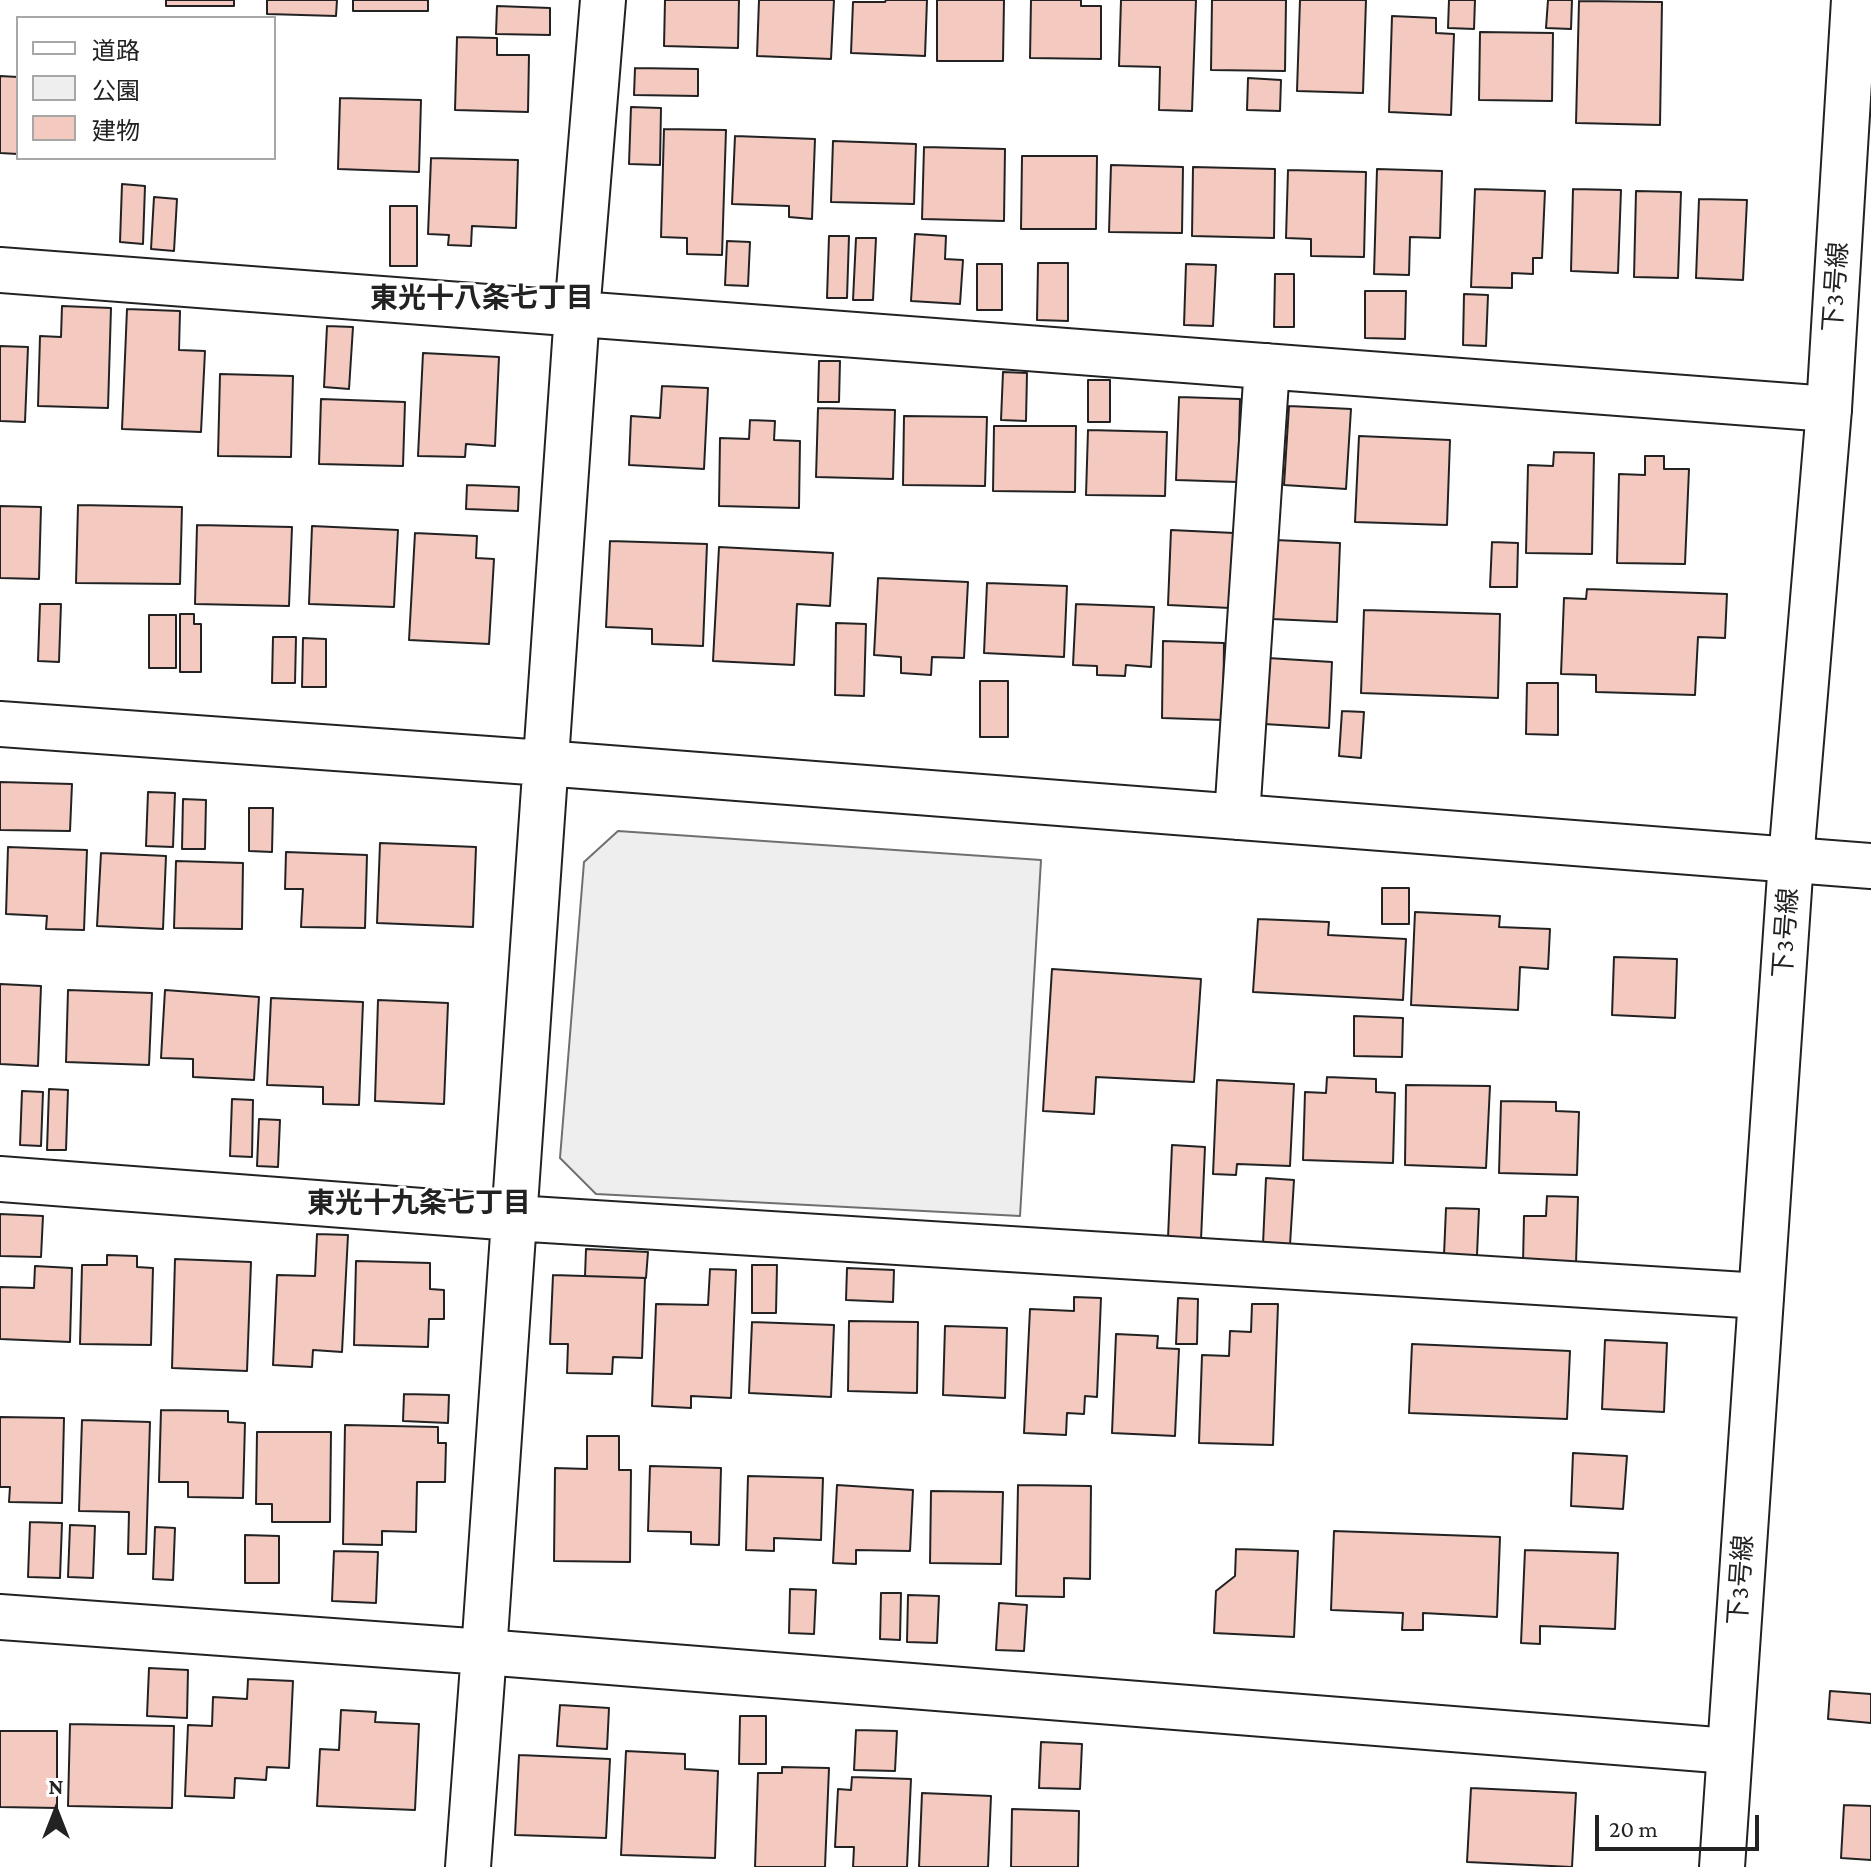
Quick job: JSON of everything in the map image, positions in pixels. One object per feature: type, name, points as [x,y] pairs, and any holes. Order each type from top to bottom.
[{"type":"street","points":[[468,1867],[544,763],[603,0]]},
{"type":"street","name":"下3号線","points":[[1722,1867],[1791,860],[1829,409],[1854,0]]},
{"type":"street","points":[[0,270],[1829,409]]},
{"type":"street","points":[[1237,817],[1267,366]]},
{"type":"street","points":[[0,724],[1871,866]]},
{"type":"street","points":[[0,1179],[514,1218],[1761,1296]]},
{"type":"street","points":[[0,1617],[484,1652],[1729,1751]]},
{"type":"green space","points":[[618,831],[1041,860],[1020,1216],[596,1194],[560,1158],[584,862]]},
{"type":"building","points":[[166,0],[234,0],[234,6],[166,6]]},
{"type":"building","points":[[267,0],[337,0],[336,16],[267,14]]},
{"type":"building","points":[[353,0],[428,0],[428,11],[353,11]]},
{"type":"building","points":[[665,0],[739,0],[738,48],[664,46]]},
{"type":"building","points":[[759,0],[834,0],[831,59],[757,56]]},
{"type":"building","points":[[927,0],[925,56],[851,53],[853,2]]},
{"type":"building","points":[[937,0],[1004,0],[1003,61],[937,61]]},
{"type":"building","points":[[1031,0],[1081,0],[1081,6],[1101,6],[1101,59],[1030,58]]},
{"type":"building","points":[[1121,0],[1196,0],[1192,111],[1159,110],[1160,67],[1119,66]]},
{"type":"building","points":[[1212,0],[1286,0],[1285,71],[1211,70]]},
{"type":"building","points":[[1300,0],[1366,0],[1363,93],[1297,91]]},
{"type":"building","points":[[1449,0],[1475,0],[1474,29],[1448,28]]},
{"type":"building","points":[[1548,0],[1572,0],[1571,29],[1546,28]]},
{"type":"building","points":[[1579,1],[1662,2],[1660,125],[1576,123]]},
{"type":"building","points":[[497,6],[550,8],[550,35],[496,34]]},
{"type":"building","points":[[1392,16],[1436,18],[1436,33],[1454,34],[1451,115],[1389,112]]},
{"type":"building","points":[[1480,32],[1553,33],[1552,101],[1479,100]]},
{"type":"building","points":[[457,37],[497,38],[497,55],[529,55],[528,112],[455,110]]},
{"type":"building","points":[[635,68],[698,69],[698,96],[634,95]]},
{"type":"building","points":[[0,76],[16,77],[16,154],[0,153]]},
{"type":"building","points":[[1248,78],[1281,80],[1280,111],[1247,110]]},
{"type":"building","points":[[340,98],[421,100],[419,172],[338,169]]},
{"type":"building","points":[[631,107],[661,108],[660,165],[629,164]]},
{"type":"building","points":[[664,129],[726,130],[722,255],[687,254],[687,238],[661,237]]},
{"type":"building","points":[[735,136],[815,139],[812,219],[789,217],[789,206],[732,204]]},
{"type":"building","points":[[833,141],[916,144],[914,204],[831,202]]},
{"type":"building","points":[[924,147],[1005,149],[1004,221],[922,219]]},
{"type":"building","points":[[1022,156],[1097,156],[1096,229],[1021,229]]},
{"type":"building","points":[[431,158],[518,160],[516,228],[472,226],[471,246],[448,245],[449,235],[428,234]]},
{"type":"building","points":[[1111,165],[1183,167],[1182,233],[1109,232]]},
{"type":"building","points":[[1193,167],[1275,169],[1274,238],[1192,236]]},
{"type":"building","points":[[1377,169],[1442,171],[1440,238],[1410,237],[1409,275],[1374,274]]},
{"type":"building","points":[[1288,170],[1366,172],[1364,257],[1311,256],[1311,239],[1286,238]]},
{"type":"building","points":[[122,184],[145,186],[143,244],[120,242]]},
{"type":"building","points":[[1475,189],[1545,191],[1542,258],[1533,258],[1533,274],[1512,273],[1512,288],[1471,287]]},
{"type":"building","points":[[1573,189],[1621,190],[1618,273],[1571,271]]},
{"type":"building","points":[[1636,191],[1681,192],[1678,278],[1634,277]]},
{"type":"building","points":[[154,197],[177,199],[174,251],[151,249]]},
{"type":"building","points":[[1699,199],[1747,200],[1743,280],[1696,278]]},
{"type":"building","points":[[390,206],[417,206],[417,266],[390,266]]},
{"type":"building","points":[[915,234],[946,236],[945,259],[963,260],[960,304],[911,301]]},
{"type":"building","points":[[829,236],[849,236],[847,298],[827,298]]},
{"type":"building","points":[[856,238],[876,238],[873,300],[853,300]]},
{"type":"building","points":[[727,241],[750,242],[748,286],[725,285]]},
{"type":"building","points":[[1038,263],[1068,263],[1068,321],[1037,320]]},
{"type":"building","points":[[977,264],[1002,264],[1002,310],[977,310]]},
{"type":"building","points":[[1186,264],[1216,265],[1213,326],[1184,325]]},
{"type":"building","points":[[1275,274],[1294,274],[1294,327],[1274,327]]},
{"type":"building","points":[[1365,291],[1406,291],[1405,339],[1365,338]]},
{"type":"building","points":[[1464,294],[1488,295],[1486,346],[1463,345]]},
{"type":"building","points":[[62,306],[111,308],[108,408],[38,406],[40,336],[61,337]]},
{"type":"building","points":[[127,309],[180,311],[179,350],[205,351],[201,432],[122,429]]},
{"type":"building","points":[[327,326],[353,327],[349,389],[324,387]]},
{"type":"building","points":[[0,346],[28,347],[25,422],[0,421]]},
{"type":"building","points":[[423,353],[499,357],[495,446],[466,444],[465,457],[418,456]]},
{"type":"building","points":[[819,361],[840,361],[839,402],[818,402]]},
{"type":"building","points":[[1003,372],[1027,373],[1026,421],[1001,420]]},
{"type":"building","points":[[220,374],[293,376],[291,457],[218,456]]},
{"type":"building","points":[[1088,380],[1110,380],[1110,422],[1088,422]]},
{"type":"building","points":[[662,386],[708,388],[704,469],[629,465],[631,416],[660,418]]},
{"type":"building","points":[[1179,397],[1240,399],[1238,482],[1176,480]]},
{"type":"building","points":[[321,399],[405,402],[403,466],[319,464]]},
{"type":"building","points":[[1289,406],[1351,409],[1346,489],[1284,485]]},
{"type":"building","points":[[818,408],[895,410],[893,479],[816,477]]},
{"type":"building","points":[[904,416],[987,417],[985,486],[903,485]]},
{"type":"building","points":[[750,420],[775,421],[774,440],[800,441],[799,508],[719,506],[720,438],[749,439]]},
{"type":"building","points":[[994,426],[1076,426],[1075,492],[993,491]]},
{"type":"building","points":[[1088,430],[1167,432],[1165,496],[1086,495]]},
{"type":"building","points":[[1359,436],[1450,440],[1447,525],[1355,522]]},
{"type":"building","points":[[1554,452],[1594,453],[1592,554],[1526,553],[1528,465],[1553,466]]},
{"type":"building","points":[[1645,456],[1664,456],[1664,469],[1689,469],[1685,564],[1617,563],[1619,474],[1645,475]]},
{"type":"building","points":[[467,485],[519,487],[518,511],[466,509]]},
{"type":"building","points":[[78,505],[182,507],[180,584],[76,583]]},
{"type":"building","points":[[0,506],[41,507],[39,579],[0,578]]},
{"type":"building","points":[[197,525],[292,527],[289,606],[195,604]]},
{"type":"building","points":[[312,526],[398,530],[394,607],[309,604]]},
{"type":"building","points":[[1171,530],[1234,533],[1230,608],[1168,605]]},
{"type":"building","points":[[415,533],[477,536],[476,558],[494,559],[489,644],[409,640]]},
{"type":"building","points":[[1275,540],[1340,543],[1337,622],[1272,619]]},
{"type":"building","points":[[610,541],[707,544],[703,646],[652,644],[652,629],[606,627]]},
{"type":"building","points":[[1492,542],[1518,543],[1517,587],[1490,587]]},
{"type":"building","points":[[719,547],[833,553],[830,606],[797,604],[794,665],[713,661]]},
{"type":"building","points":[[878,578],[968,582],[964,658],[932,657],[931,675],[901,673],[901,657],[874,655]]},
{"type":"building","points":[[987,583],[1067,586],[1064,657],[984,653]]},
{"type":"building","points":[[1587,589],[1727,594],[1725,638],[1698,637],[1695,695],[1596,692],[1596,675],[1561,674],[1564,598],[1586,599]]},
{"type":"building","points":[[40,604],[61,604],[59,662],[38,661]]},
{"type":"building","points":[[1076,604],[1154,607],[1151,667],[1126,665],[1125,676],[1097,675],[1097,666],[1073,665]]},
{"type":"building","points":[[1364,610],[1500,614],[1498,698],[1361,693]]},
{"type":"building","points":[[180,614],[194,614],[194,624],[201,624],[201,672],[180,672]]},
{"type":"building","points":[[149,615],[176,615],[176,668],[149,668]]},
{"type":"building","points":[[836,623],[866,624],[864,696],[835,695]]},
{"type":"building","points":[[273,637],[296,637],[295,683],[272,683]]},
{"type":"building","points":[[303,638],[326,639],[326,687],[302,687]]},
{"type":"building","points":[[1163,641],[1224,643],[1223,720],[1162,718]]},
{"type":"building","points":[[1268,658],[1332,662],[1329,728],[1264,724]]},
{"type":"building","points":[[980,681],[1008,681],[1008,737],[980,737]]},
{"type":"building","points":[[1527,683],[1558,683],[1558,735],[1526,734]]},
{"type":"building","points":[[1342,711],[1364,712],[1361,758],[1339,756]]},
{"type":"building","points":[[0,782],[72,784],[70,831],[0,830]]},
{"type":"building","points":[[148,792],[175,793],[173,847],[146,846]]},
{"type":"building","points":[[183,799],[206,800],[205,849],[182,849]]},
{"type":"building","points":[[249,808],[273,808],[272,852],[249,851]]},
{"type":"building","points":[[380,843],[476,847],[473,927],[377,923]]},
{"type":"building","points":[[8,847],[87,850],[84,930],[46,929],[47,916],[6,914]]},
{"type":"building","points":[[286,852],[367,855],[365,928],[301,927],[303,889],[285,889]]},
{"type":"building","points":[[101,853],[166,856],[163,929],[97,926]]},
{"type":"building","points":[[176,861],[243,863],[242,929],[174,928]]},
{"type":"building","points":[[1382,888],[1409,888],[1409,924],[1382,924]]},
{"type":"building","points":[[1415,912],[1500,916],[1499,927],[1550,929],[1548,969],[1520,967],[1518,1010],[1411,1005]]},
{"type":"building","points":[[1258,919],[1329,922],[1328,935],[1406,939],[1403,1000],[1253,992]]},
{"type":"building","points":[[1614,957],[1677,959],[1675,1018],[1612,1015]]},
{"type":"building","points":[[1052,969],[1201,979],[1194,1082],[1096,1077],[1094,1114],[1043,1111]]},
{"type":"building","points":[[0,984],[41,986],[38,1066],[0,1064]]},
{"type":"building","points":[[68,990],[152,993],[149,1065],[66,1062]]},
{"type":"building","points":[[165,990],[259,997],[254,1080],[193,1077],[193,1059],[161,1058]]},
{"type":"building","points":[[271,998],[363,1002],[359,1105],[323,1104],[323,1087],[267,1085]]},
{"type":"building","points":[[378,1000],[448,1003],[444,1104],[375,1101]]},
{"type":"building","points":[[1354,1016],[1403,1018],[1402,1057],[1354,1056]]},
{"type":"building","points":[[1327,1077],[1376,1079],[1376,1092],[1395,1093],[1393,1163],[1303,1160],[1305,1092],[1326,1093]]},
{"type":"building","points":[[1217,1080],[1294,1084],[1290,1166],[1237,1164],[1236,1175],[1213,1174]]},
{"type":"building","points":[[1406,1085],[1490,1086],[1486,1168],[1405,1165]]},
{"type":"building","points":[[49,1089],[68,1090],[66,1150],[47,1150]]},
{"type":"building","points":[[22,1091],[43,1092],[41,1146],[20,1145]]},
{"type":"building","points":[[232,1099],[253,1100],[252,1157],[230,1156]]},
{"type":"building","points":[[1501,1101],[1556,1102],[1556,1111],[1579,1112],[1577,1175],[1499,1173]]},
{"type":"building","points":[[259,1119],[280,1120],[278,1167],[257,1166]]},
{"type":"building","points":[[1172,1145],[1205,1147],[1201,1240],[1168,1238]]},
{"type":"building","points":[[1266,1178],[1294,1180],[1290,1245],[1263,1244]]},
{"type":"building","points":[[1547,1196],[1578,1197],[1576,1264],[1523,1263],[1524,1216],[1546,1216]]},
{"type":"building","points":[[1446,1208],[1479,1209],[1477,1255],[1444,1255]]},
{"type":"building","points":[[0,1214],[43,1216],[41,1257],[0,1256]]},
{"type":"building","points":[[317,1234],[348,1235],[342,1352],[313,1350],[312,1367],[273,1365],[277,1275],[315,1276]]},
{"type":"building","points":[[586,1249],[648,1252],[646,1278],[585,1276]]},
{"type":"building","points":[[107,1255],[137,1256],[137,1267],[153,1268],[151,1345],[80,1344],[82,1265],[107,1265]]},
{"type":"building","points":[[175,1259],[251,1262],[247,1371],[172,1368]]},
{"type":"building","points":[[356,1261],[430,1263],[430,1289],[444,1290],[444,1319],[429,1319],[428,1347],[354,1345]]},
{"type":"building","points":[[752,1265],[777,1265],[776,1313],[752,1313]]},
{"type":"building","points":[[35,1266],[72,1268],[70,1342],[0,1339],[0,1287],[34,1288]]},
{"type":"building","points":[[847,1268],[894,1270],[893,1302],[846,1300]]},
{"type":"building","points":[[710,1269],[736,1270],[731,1398],[691,1396],[691,1408],[652,1406],[656,1304],[708,1305]]},
{"type":"building","points":[[553,1275],[645,1278],[642,1358],[613,1357],[612,1374],[567,1373],[568,1344],[550,1344]]},
{"type":"building","points":[[1074,1297],[1101,1298],[1097,1397],[1085,1396],[1084,1414],[1067,1413],[1066,1435],[1024,1433],[1030,1309],[1074,1311]]},
{"type":"building","points":[[1178,1298],[1198,1299],[1197,1344],[1176,1344]]},
{"type":"building","points":[[1252,1304],[1278,1304],[1273,1445],[1199,1443],[1202,1355],[1229,1356],[1230,1331],[1251,1332]]},
{"type":"building","points":[[849,1321],[918,1322],[917,1393],[848,1391]]},
{"type":"building","points":[[752,1322],[834,1325],[831,1397],[749,1393]]},
{"type":"building","points":[[945,1326],[1007,1328],[1005,1398],[943,1395]]},
{"type":"building","points":[[1116,1334],[1158,1336],[1157,1348],[1179,1349],[1175,1436],[1112,1433]]},
{"type":"building","points":[[1605,1340],[1667,1343],[1664,1412],[1602,1409]]},
{"type":"building","points":[[1412,1344],[1570,1351],[1567,1419],[1409,1413]]},
{"type":"building","points":[[404,1394],[449,1395],[448,1423],[403,1421]]},
{"type":"building","points":[[161,1410],[228,1411],[228,1422],[245,1423],[243,1498],[188,1497],[188,1482],[159,1482]]},
{"type":"building","points":[[0,1417],[64,1418],[62,1503],[9,1502],[10,1487],[0,1487]]},
{"type":"building","points":[[82,1420],[150,1422],[146,1554],[128,1554],[129,1512],[79,1511]]},
{"type":"building","points":[[345,1425],[438,1427],[438,1443],[446,1443],[445,1482],[417,1482],[416,1532],[382,1531],[382,1545],[343,1544]]},
{"type":"building","points":[[257,1432],[331,1432],[330,1522],[272,1522],[272,1504],[256,1504]]},
{"type":"building","points":[[587,1436],[619,1436],[619,1470],[631,1470],[630,1562],[554,1561],[555,1468],[587,1469]]},
{"type":"building","points":[[1573,1453],[1627,1456],[1623,1509],[1571,1506]]},
{"type":"building","points":[[650,1466],[721,1468],[719,1545],[691,1544],[691,1532],[648,1531]]},
{"type":"building","points":[[748,1476],[823,1478],[821,1540],[774,1538],[774,1551],[746,1550]]},
{"type":"building","points":[[837,1485],[913,1490],[910,1551],[856,1550],[856,1564],[833,1563]]},
{"type":"building","points":[[1018,1485],[1091,1486],[1090,1579],[1064,1578],[1064,1597],[1016,1596]]},
{"type":"building","points":[[931,1491],[1003,1492],[1001,1564],[930,1563]]},
{"type":"building","points":[[30,1522],[62,1523],[60,1578],[28,1577]]},
{"type":"building","points":[[70,1525],[95,1526],[93,1578],[68,1577]]},
{"type":"building","points":[[155,1527],[175,1528],[173,1580],[153,1579]]},
{"type":"building","points":[[1334,1531],[1500,1537],[1497,1617],[1423,1613],[1423,1630],[1402,1630],[1403,1613],[1331,1610]]},
{"type":"building","points":[[245,1535],[279,1536],[279,1583],[245,1583]]},
{"type":"building","points":[[1236,1549],[1298,1551],[1294,1637],[1214,1633],[1216,1591],[1235,1576]]},
{"type":"building","points":[[1525,1550],[1618,1553],[1615,1629],[1540,1626],[1540,1644],[1521,1643]]},
{"type":"building","points":[[334,1551],[378,1552],[376,1603],[332,1601]]},
{"type":"building","points":[[790,1589],[816,1590],[814,1634],[789,1633]]},
{"type":"building","points":[[881,1593],[901,1593],[900,1640],[880,1639]]},
{"type":"building","points":[[908,1595],[939,1596],[937,1643],[907,1642]]},
{"type":"building","points":[[999,1603],[1027,1605],[1024,1651],[996,1650]]},
{"type":"building","points":[[149,1668],[188,1670],[187,1718],[147,1716]]},
{"type":"building","points":[[248,1679],[293,1681],[289,1768],[267,1767],[266,1780],[235,1778],[234,1798],[185,1796],[188,1725],[212,1726],[213,1697],[247,1699]]},
{"type":"building","points":[[1830,1691],[1871,1694],[1871,1723],[1828,1719]]},
{"type":"building","points":[[560,1705],[609,1708],[607,1749],[557,1746]]},
{"type":"building","points":[[341,1710],[376,1712],[375,1722],[419,1724],[415,1810],[317,1806],[320,1749],[339,1750]]},
{"type":"building","points":[[740,1716],[766,1716],[766,1764],[739,1764]]},
{"type":"building","points":[[70,1724],[174,1726],[172,1808],[68,1806]]},
{"type":"building","points":[[856,1730],[897,1731],[895,1771],[854,1770]]},
{"type":"building","points":[[0,1731],[57,1731],[57,1808],[0,1807]]},
{"type":"building","points":[[1041,1742],[1082,1744],[1080,1789],[1039,1788]]},
{"type":"building","points":[[626,1751],[685,1754],[685,1769],[718,1771],[715,1858],[621,1855]]},
{"type":"building","points":[[519,1755],[610,1759],[606,1838],[515,1835]]},
{"type":"building","points":[[782,1767],[829,1768],[825,1867],[755,1867],[758,1773],[782,1773]]},
{"type":"building","points":[[852,1777],[911,1779],[907,1867],[853,1867],[854,1847],[835,1847],[838,1789],[851,1790]]},
{"type":"building","points":[[1471,1788],[1576,1793],[1572,1867],[1467,1862]]},
{"type":"building","points":[[922,1793],[991,1796],[988,1867],[919,1867]]},
{"type":"building","points":[[1844,1805],[1871,1806],[1871,1860],[1841,1858]]},
{"type":"building","points":[[1012,1809],[1079,1811],[1078,1867],[1011,1867]]},
{"type":"district","name":"東光十八条七丁目","points":[[482,298]]},
{"type":"district","name":"東光十九条七丁目","points":[[419,1203]]}]
